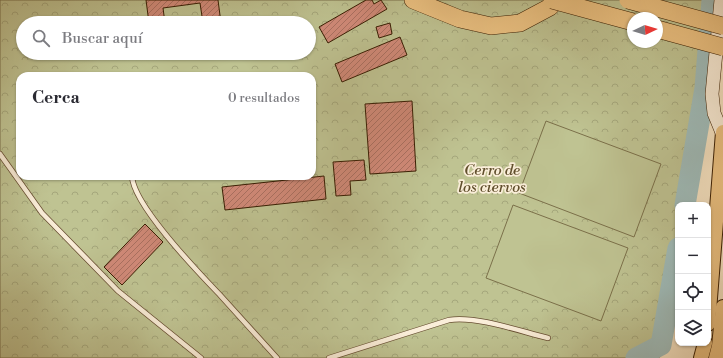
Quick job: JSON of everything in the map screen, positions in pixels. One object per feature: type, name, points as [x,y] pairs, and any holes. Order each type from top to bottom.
[{"type":"highway","points":[[413,0],[460,19],[491,26],[520,23],[550,7],[557,0]]},
{"type":"highway","points":[[552,0],[627,20]]},
{"type":"highway","points":[[628,0],[723,26]]},
{"type":"highway","points":[[663,31],[723,47]]},
{"type":"main road","points":[[721,0],[712,94],[714,113],[723,135]]},
{"type":"main road","points":[[709,310],[723,132]]},
{"type":"main road","points":[[716,358],[719,346],[723,307]]},
{"type":"main road","points":[[701,358],[704,346]]},
{"type":"lane","points":[[0,154],[16,177]]},
{"type":"lane","points":[[18,180],[42,214],[118,291],[201,358]]},
{"type":"lane","points":[[132,180],[142,202],[178,250],[277,358]]},
{"type":"lane","points":[[329,358],[449,320],[461,318],[548,338]]},
{"type":"green space","name":"Cerro de los ciervos","points":[[0,0],[712,0],[705,88],[686,202],[675,202],[675,265],[659,358],[0,358]]},
{"type":"green space","points":[[546,121],[661,164],[634,237],[519,193]]},
{"type":"green space","points":[[513,205],[628,248],[601,321],[486,278]]},
{"type":"building","points":[[146,0],[218,0],[220,16],[202,16],[200,3],[163,8],[164,16],[148,16]]},
{"type":"building","points":[[366,0],[372,0],[374,4],[381,0],[387,9],[328,43],[319,27]]},
{"type":"building","points":[[390,23],[392,34],[379,38],[376,27]]},
{"type":"building","points":[[400,37],[407,55],[342,82],[335,64]]},
{"type":"building","points":[[412,101],[416,171],[370,174],[365,104]]},
{"type":"building","points":[[364,160],[366,180],[350,181],[351,195],[336,196],[333,162]]},
{"type":"building","points":[[324,176],[326,199],[225,210],[222,187],[287,180],[316,180],[316,177]]},
{"type":"building","points":[[145,224],[163,242],[122,285],[104,267]]},
{"type":"waterway","points":[[686,202],[705,88],[712,0]]},
{"type":"waterway","points":[[636,358],[661,345],[675,265]]}]
